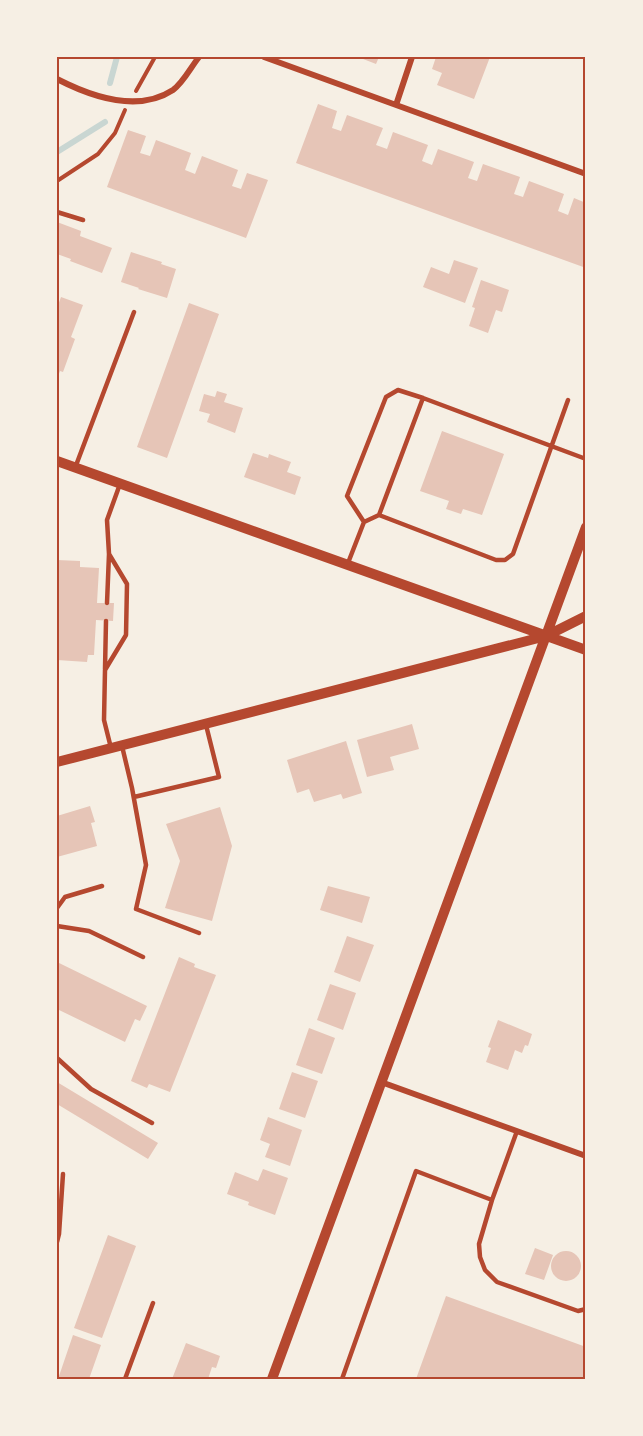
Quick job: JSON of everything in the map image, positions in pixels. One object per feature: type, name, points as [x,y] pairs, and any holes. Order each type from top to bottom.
[{"type":"street","points":[[57,80],[80,91],[117,100],[146,102],[174,90],[199,57]]},
{"type":"street","points":[[264,57],[586,174]]},
{"type":"street","points":[[396,105],[412,57]]},
{"type":"street","points":[[57,461],[586,650]]},
{"type":"street","points":[[272,1379],[586,527]]},
{"type":"street","points":[[57,762],[546,636],[586,616]]},
{"type":"street","points":[[381,1082],[586,1156]]},
{"type":"lane","points":[[57,212],[83,220]]},
{"type":"lane","points":[[75,468],[134,312]]},
{"type":"lane","points":[[364,522],[347,496],[386,397],[398,390],[586,459]]},
{"type":"lane","points":[[348,565],[364,522],[379,515],[423,398]]},
{"type":"lane","points":[[379,515],[496,560],[505,560],[513,554],[568,400]]},
{"type":"lane","points":[[107,603],[109,554],[107,520],[120,484]]},
{"type":"lane","points":[[105,670],[126,635],[127,584],[109,554]]},
{"type":"lane","points":[[106,621],[104,720],[111,748]]},
{"type":"lane","points":[[134,797],[219,777],[206,724]]},
{"type":"lane","points":[[123,746],[146,865],[136,909],[199,933]]},
{"type":"lane","points":[[57,908],[65,897],[102,886]]},
{"type":"lane","points":[[57,926],[89,931],[143,957]]},
{"type":"lane","points":[[57,1058],[91,1089],[152,1123]]},
{"type":"lane","points":[[517,1131],[479,1244],[480,1257],[485,1270],[497,1282],[578,1311],[586,1309]]},
{"type":"lane","points":[[342,1379],[416,1171],[492,1200]]},
{"type":"lane","points":[[57,1242],[63,1174]]},
{"type":"lane","points":[[125,1379],[153,1303]]},
{"type":"path","points":[[57,181],[98,154],[116,133],[155,57]]},
{"type":"building","points":[[358,57],[379,57],[376,64]]},
{"type":"building","points":[[436,57],[490,57],[474,99],[437,85],[442,73],[432,69]]},
{"type":"building","points":[[318,104],[337,111],[332,128],[341,131],[347,115],[383,128],[376,145],[387,149],[393,132],[428,145],[422,161],[432,165],[438,149],[474,162],[468,178],[477,181],[483,164],[520,177],[514,194],[523,197],[529,181],[564,194],[558,211],[568,215],[574,198],[586,203],[586,268],[296,163]]},
{"type":"building","points":[[128,130],[146,136],[140,153],[150,156],[156,140],[191,153],[185,170],[195,174],[202,156],[238,170],[232,186],[241,189],[247,173],[268,180],[246,238],[107,187]]},
{"type":"building","points":[[57,222],[81,231],[80,236],[112,248],[102,273],[57,254]]},
{"type":"building","points":[[131,252],[176,269],[167,298],[121,282]]},
{"type":"building","points":[[454,260],[478,268],[465,303],[423,287],[431,267],[449,274]]},
{"type":"building","points":[[481,280],[509,290],[502,312],[496,310],[488,333],[469,326],[475,308],[472,307]]},
{"type":"building","points":[[61,297],[83,305],[71,337],[75,339],[63,372],[60,371],[57,379],[57,308]]},
{"type":"building","points":[[189,303],[219,314],[167,458],[137,447]]},
{"type":"building","points":[[217,391],[227,394],[224,402],[243,408],[235,433],[207,422],[210,414],[199,411],[204,394],[215,397]]},
{"type":"building","points":[[442,431],[504,454],[482,515],[463,509],[461,514],[446,509],[449,501],[420,491]]},
{"type":"building","points":[[253,453],[268,458],[269,454],[291,462],[287,472],[301,477],[295,495],[244,477]]},
{"type":"building","points":[[57,560],[80,561],[80,567],[99,568],[97,603],[114,603],[113,621],[96,620],[94,655],[88,655],[87,662],[57,660]]},
{"type":"building","points":[[412,724],[419,749],[390,757],[394,770],[367,777],[357,740]]},
{"type":"building","points":[[346,741],[362,793],[343,799],[341,794],[314,802],[309,789],[297,793],[287,760]]},
{"type":"building","points":[[90,806],[95,822],[91,823],[97,846],[57,857],[57,816]]},
{"type":"building","points":[[220,807],[232,846],[212,921],[165,908],[180,861],[166,824]]},
{"type":"building","points":[[328,886],[370,897],[362,923],[320,910]]},
{"type":"building","points":[[347,936],[374,945],[360,982],[334,972]]},
{"type":"building","points":[[179,957],[195,964],[194,967],[216,975],[170,1092],[149,1084],[147,1088],[131,1081]]},
{"type":"building","points":[[57,962],[147,1006],[140,1021],[135,1019],[125,1042],[57,1009]]},
{"type":"building","points":[[330,984],[356,993],[343,1030],[317,1020]]},
{"type":"building","points":[[498,1020],[532,1034],[528,1046],[525,1045],[522,1053],[515,1050],[508,1070],[486,1062],[491,1048],[488,1047]]},
{"type":"building","points":[[309,1028],[335,1038],[322,1074],[296,1065]]},
{"type":"building","points":[[292,1072],[318,1081],[305,1118],[279,1109]]},
{"type":"building","points":[[57,1082],[158,1143],[148,1159],[57,1104]]},
{"type":"building","points":[[268,1117],[302,1130],[290,1166],[265,1157],[270,1144],[260,1140]]},
{"type":"building","points":[[263,1169],[288,1178],[275,1215],[227,1194],[235,1172],[258,1181]]},
{"type":"building","points":[[108,1235],[136,1246],[102,1338],[74,1328]]},
{"type":"building","points":[[535,1248],[553,1255],[544,1280],[525,1274]]},
{"type":"building","points":[[566,1251],[572,1252],[580,1260],[580,1272],[572,1280],[566,1281],[560,1280],[552,1272],[551,1266],[552,1260],[560,1252]]},
{"type":"building","points":[[446,1296],[586,1347],[586,1379],[416,1379]]},
{"type":"building","points":[[73,1335],[101,1345],[89,1379],[58,1379]]},
{"type":"building","points":[[186,1343],[220,1356],[216,1368],[212,1367],[208,1379],[172,1379]]},
{"type":"waterway","points":[[110,83],[117,57]]},
{"type":"waterway","points":[[57,152],[105,122]]}]
